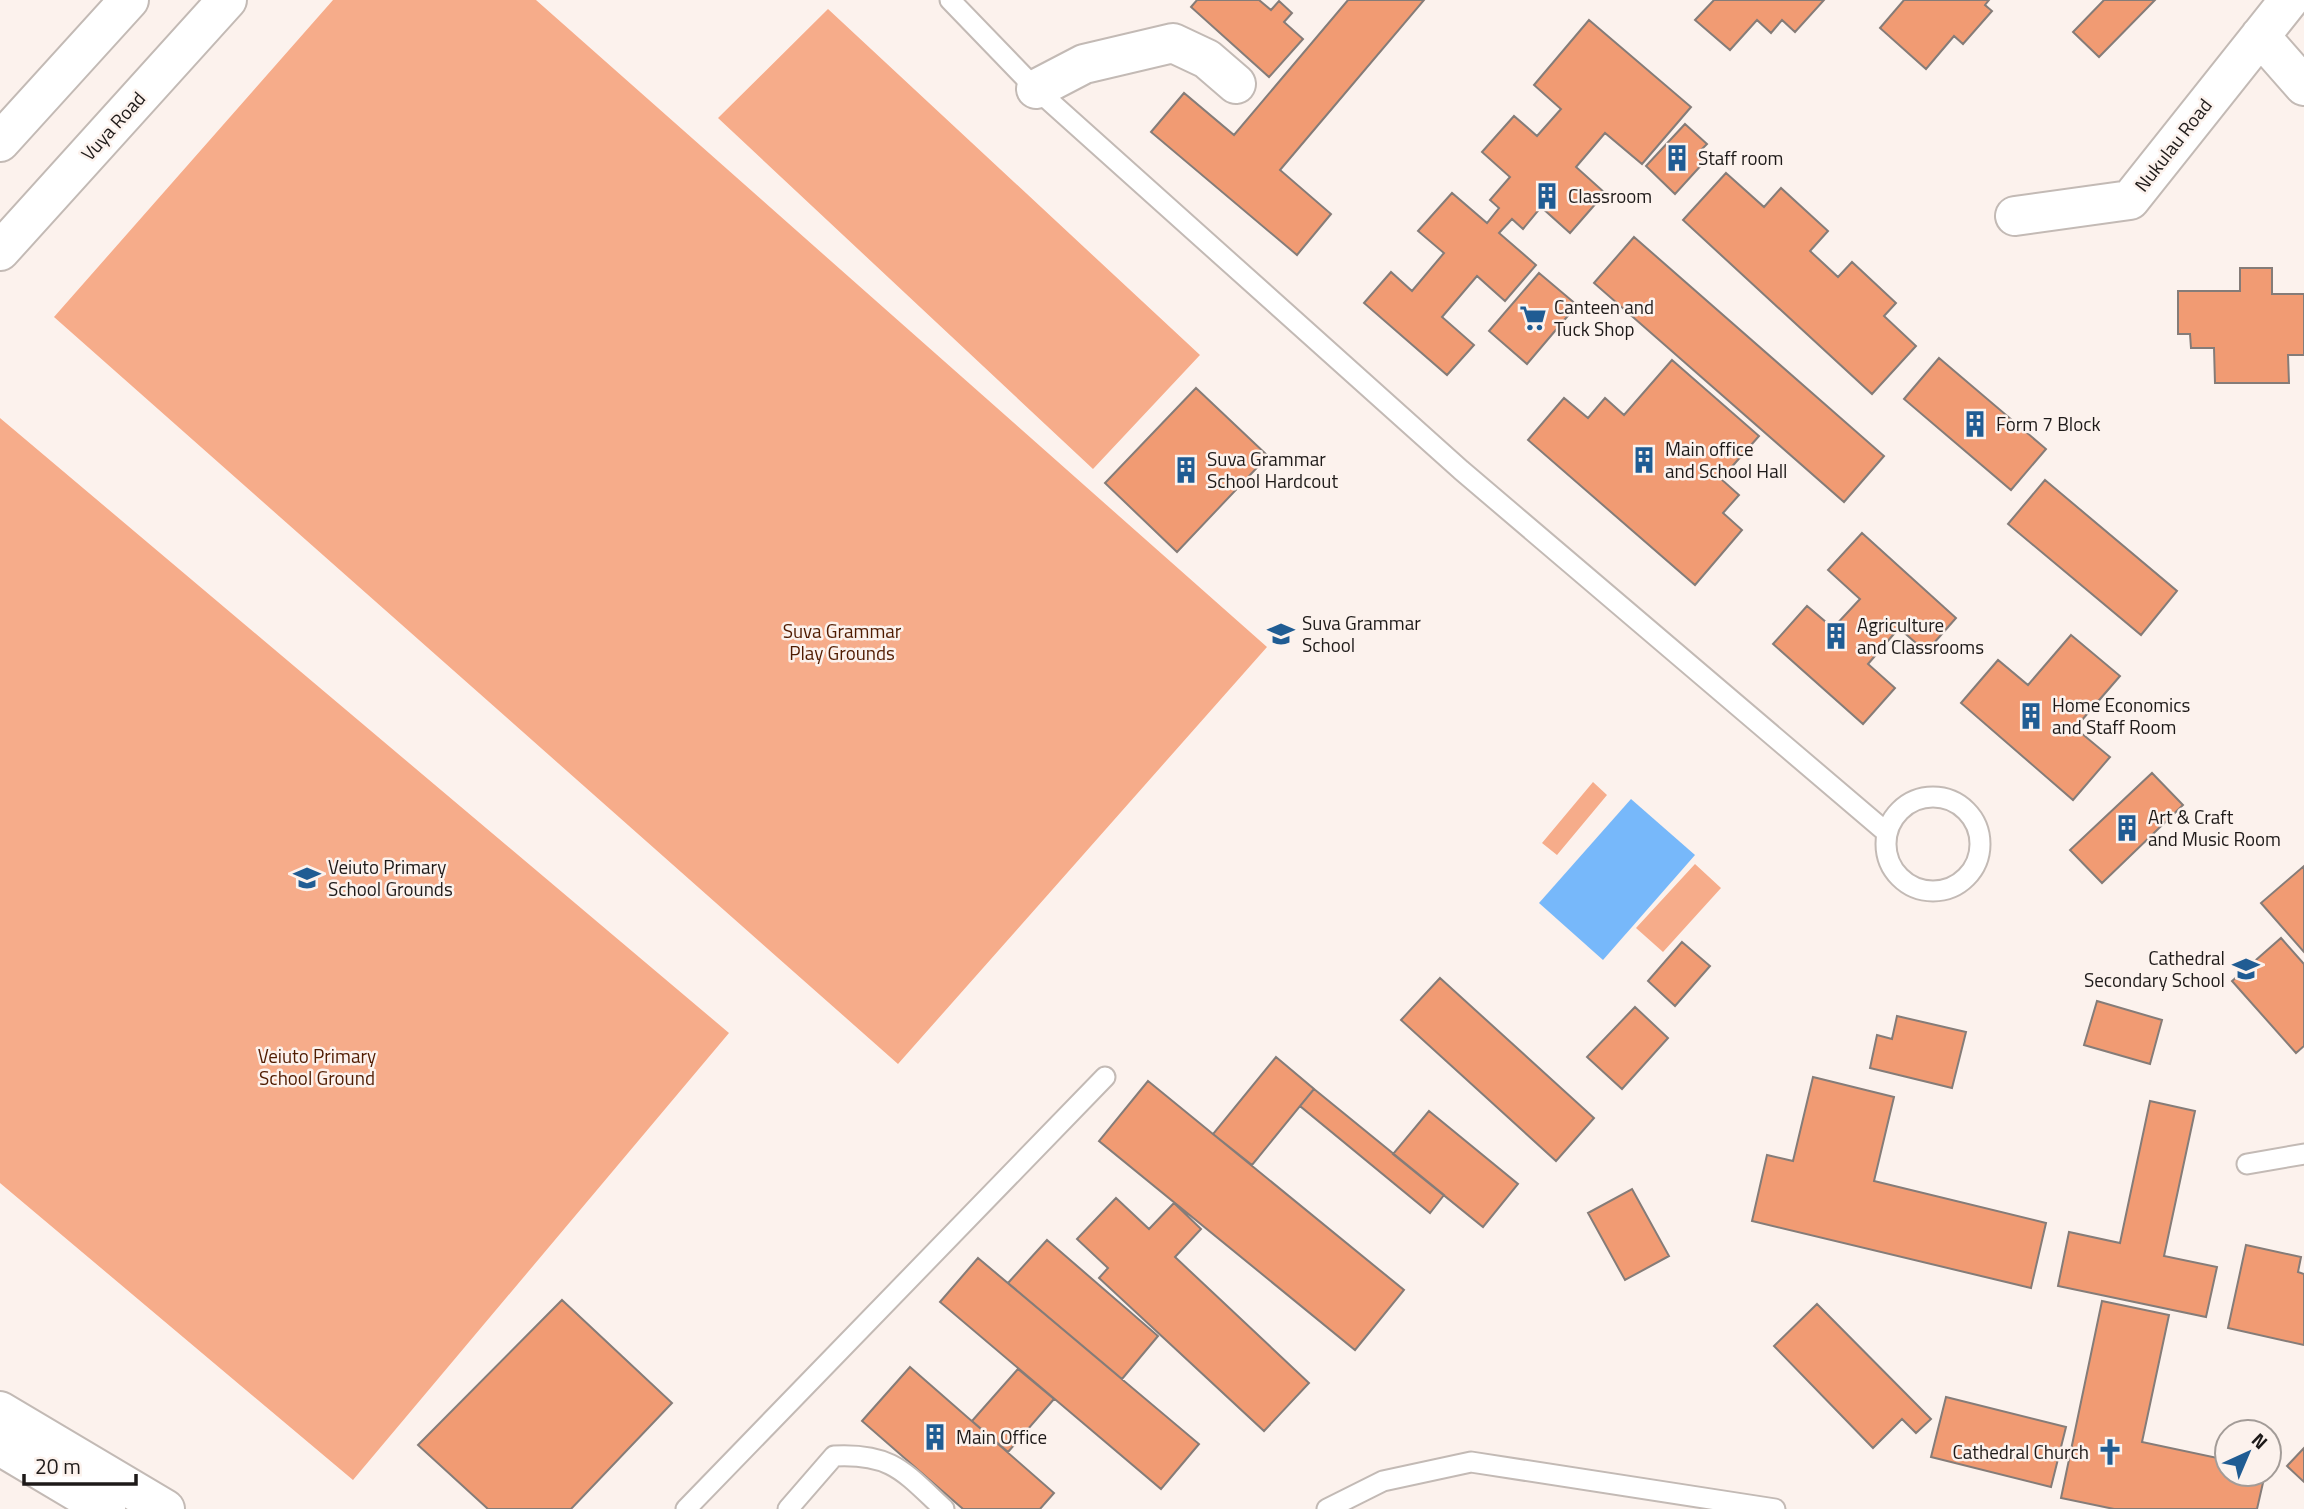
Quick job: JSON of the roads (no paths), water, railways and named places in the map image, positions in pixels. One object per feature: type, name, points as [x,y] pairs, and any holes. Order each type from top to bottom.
[{"type":"main road","points":[[0,142],[129,0]]},
{"type":"main road","name":"Vuya Road","points":[[0,251],[227,0]]},
{"type":"main road","name":"Nukulau Road","points":[[2015,216],[2130,200],[2289,0]]},
{"type":"main road","points":[[2260,36],[2304,86]]},
{"type":"main road","points":[[1037,89],[1084,64],[1172,43],[1207,59],[1236,84]]},
{"type":"main road","points":[[0,1411],[165,1509]]},
{"type":"main road","points":[[0,1447],[106,1509]]},
{"type":"lane","points":[[950,0],[1037,89],[1461,470],[1886,832],[1887,862],[1907,886],[1936,893],[1964,882],[1980,856],[1978,827],[1958,803],[1929,796],[1901,807],[1886,832]]},
{"type":"lane","points":[[686,1509],[1105,1077]]},
{"type":"lane","points":[[2247,1164],[2304,1154]]},
{"type":"lane","points":[[788,1509],[834,1456],[857,1455],[887,1460],[944,1509]]},
{"type":"lane","points":[[1327,1509],[1383,1481],[1471,1462],[1774,1509]]},
{"type":"water","points":[[1631,799],[1695,855],[1603,960],[1539,903]]},
{"type":"place","name":"Staff room","points":[[1677,158]]},
{"type":"place","name":"Classroom","points":[[1547,196]]},
{"type":"place","name":"Canteen and Tuck Shop","points":[[1533,318]]},
{"type":"place","name":"Form 7 Block","points":[[1975,424]]},
{"type":"place","name":"Main office and School Hall","points":[[1644,460]]},
{"type":"place","name":"Suva Grammar School Hardcout","points":[[1186,470]]},
{"type":"place","name":"Suva Grammar School","points":[[1281,634]]},
{"type":"place","name":"Agriculture and Classrooms","points":[[1836,636]]},
{"type":"place","name":"Home Economics and Staff Room","points":[[2031,716]]},
{"type":"place","name":"Art & Craft and Music Room","points":[[2127,828]]},
{"type":"place","name":"Veiuto Primary School Grounds","points":[[307,878]]},
{"type":"place","name":"Cathedral Secondary School","points":[[2246,969]]},
{"type":"place","name":"Main Office","points":[[935,1437]]},
{"type":"place","name":"Cathedral Church","points":[[2110,1452]]},
{"type":"park label","name":"Suva Grammar Play Grounds","points":[[842,642]]},
{"type":"park label","name":"Veiuto Primary School Ground","points":[[317,1067]]}]
